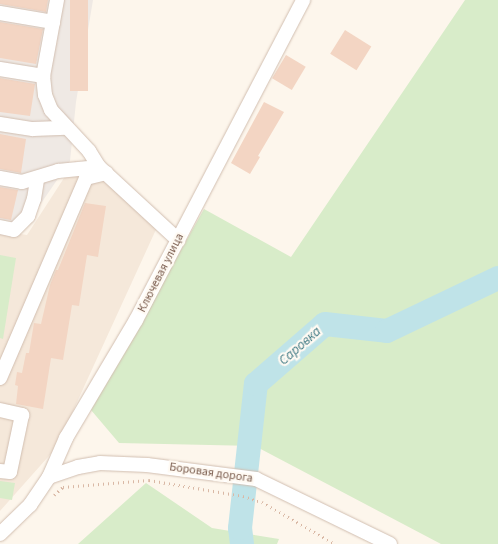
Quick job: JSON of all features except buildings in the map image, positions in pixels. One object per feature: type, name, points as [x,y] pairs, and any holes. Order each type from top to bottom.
[{"type":"street","points":[[57,0],[43,76],[45,95],[51,110],[89,151],[102,170],[178,240]]},
{"type":"street","name":"Ключевая улица","points":[[0,534],[30,505],[49,477],[66,438],[136,320],[304,0]]},
{"type":"street","points":[[0,13],[53,22]]},
{"type":"street","points":[[0,69],[43,76]]},
{"type":"street","points":[[0,124],[32,129],[66,128]]},
{"type":"street","points":[[0,178],[22,182],[37,179],[58,170],[102,170]]},
{"type":"street","points":[[0,378],[86,178],[102,170]]},
{"type":"street","points":[[0,227],[14,230],[28,216],[34,198],[37,179]]},
{"type":"street","points":[[0,410],[22,414],[10,472],[0,471]]},
{"type":"street","name":"Боровая дорога","points":[[49,477],[78,467],[100,463],[147,465],[256,479],[279,488],[390,544]]},
{"type":"path","points":[[51,498],[63,486],[149,480],[244,496],[262,502],[336,544]]},
{"type":"shaded area","points":[[0,0],[93,0],[76,102],[70,161],[18,237],[0,234]]},
{"type":"shaded area","points":[[75,161],[128,188],[159,223],[56,448],[0,511],[0,231],[27,235]]},
{"type":"green space","points":[[465,0],[498,0],[498,544],[441,544],[255,446],[119,443],[91,410],[204,209],[291,257]]},
{"type":"green space","points":[[0,255],[16,258],[3,339],[0,338]]},
{"type":"green space","points":[[0,481],[15,483],[12,500],[0,498]]},
{"type":"green space","points":[[146,483],[212,528],[279,539],[277,544],[78,544]]},
{"type":"waterway","name":"Саровка","points":[[242,544],[240,528],[256,384],[325,324],[387,331],[498,278]]}]
